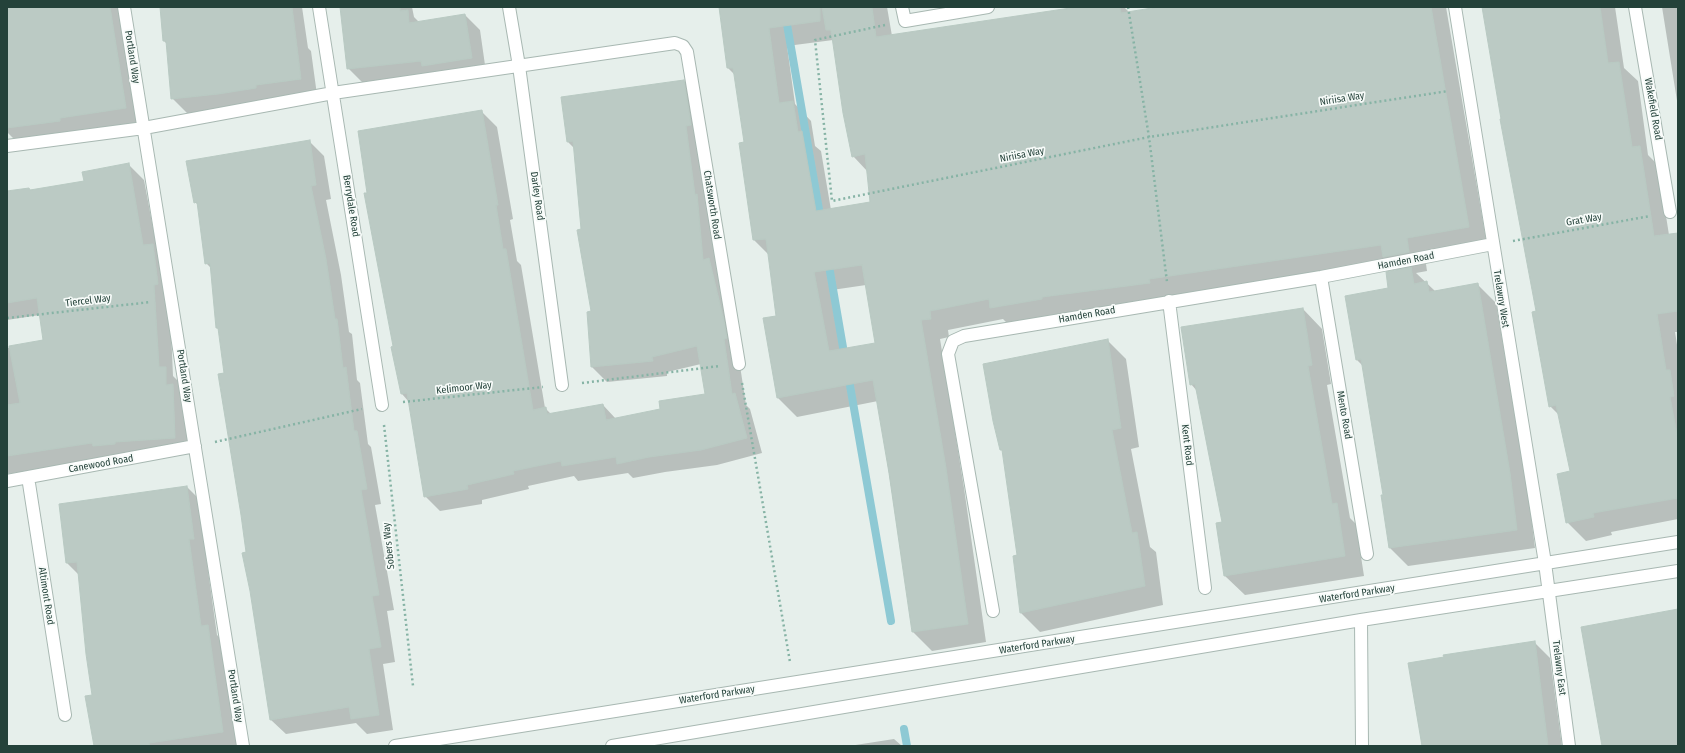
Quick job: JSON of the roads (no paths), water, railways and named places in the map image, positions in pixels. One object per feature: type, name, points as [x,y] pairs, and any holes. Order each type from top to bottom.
[{"type":"street","name":"Portland Way","points":[[124,7],[243,746]]},
{"type":"street","name":"Berrydale Road","points":[[319,7],[382,405]]},
{"type":"street","name":"Darley Road","points":[[509,7],[519,66],[562,385]]},
{"type":"street","points":[[902,7],[905,21],[988,7]]},
{"type":"street","name":"Trelawny West","points":[[1455,7],[1549,590]]},
{"type":"street","name":"Wakefield Road","points":[[1635,7],[1670,212]]},
{"type":"street","name":"Chatsworth Road","points":[[519,66],[675,43],[683,46],[687,52],[739,364]]},
{"type":"street","points":[[7,146],[144,128],[332,93],[519,66]]},
{"type":"street","name":"Hamden Road","points":[[993,611],[948,354],[953,341],[964,336],[1320,277],[1493,244]]},
{"type":"street","name":"Mento Road","points":[[1320,277],[1367,554]]},
{"type":"street","name":"Kent Road","points":[[1169,302],[1205,588]]},
{"type":"street","name":"Canewood Road","points":[[7,481],[195,446]]},
{"type":"street","name":"Altimont Road","points":[[28,477],[65,715]]},
{"type":"street","name":"Waterford Parkway","points":[[395,746],[1678,542]]},
{"type":"street","points":[[612,746],[1361,620],[1678,571]]},
{"type":"street","name":"Trelawny East","points":[[1549,590],[1568,746]]},
{"type":"street","points":[[1361,620],[1362,746]]},
{"type":"waterway","points":[[784,7],[821,221]]},
{"type":"waterway","points":[[828,260],[845,359]]},
{"type":"waterway","points":[[848,374],[891,621]]},
{"type":"waterway","points":[[904,729],[907,746]]}]
